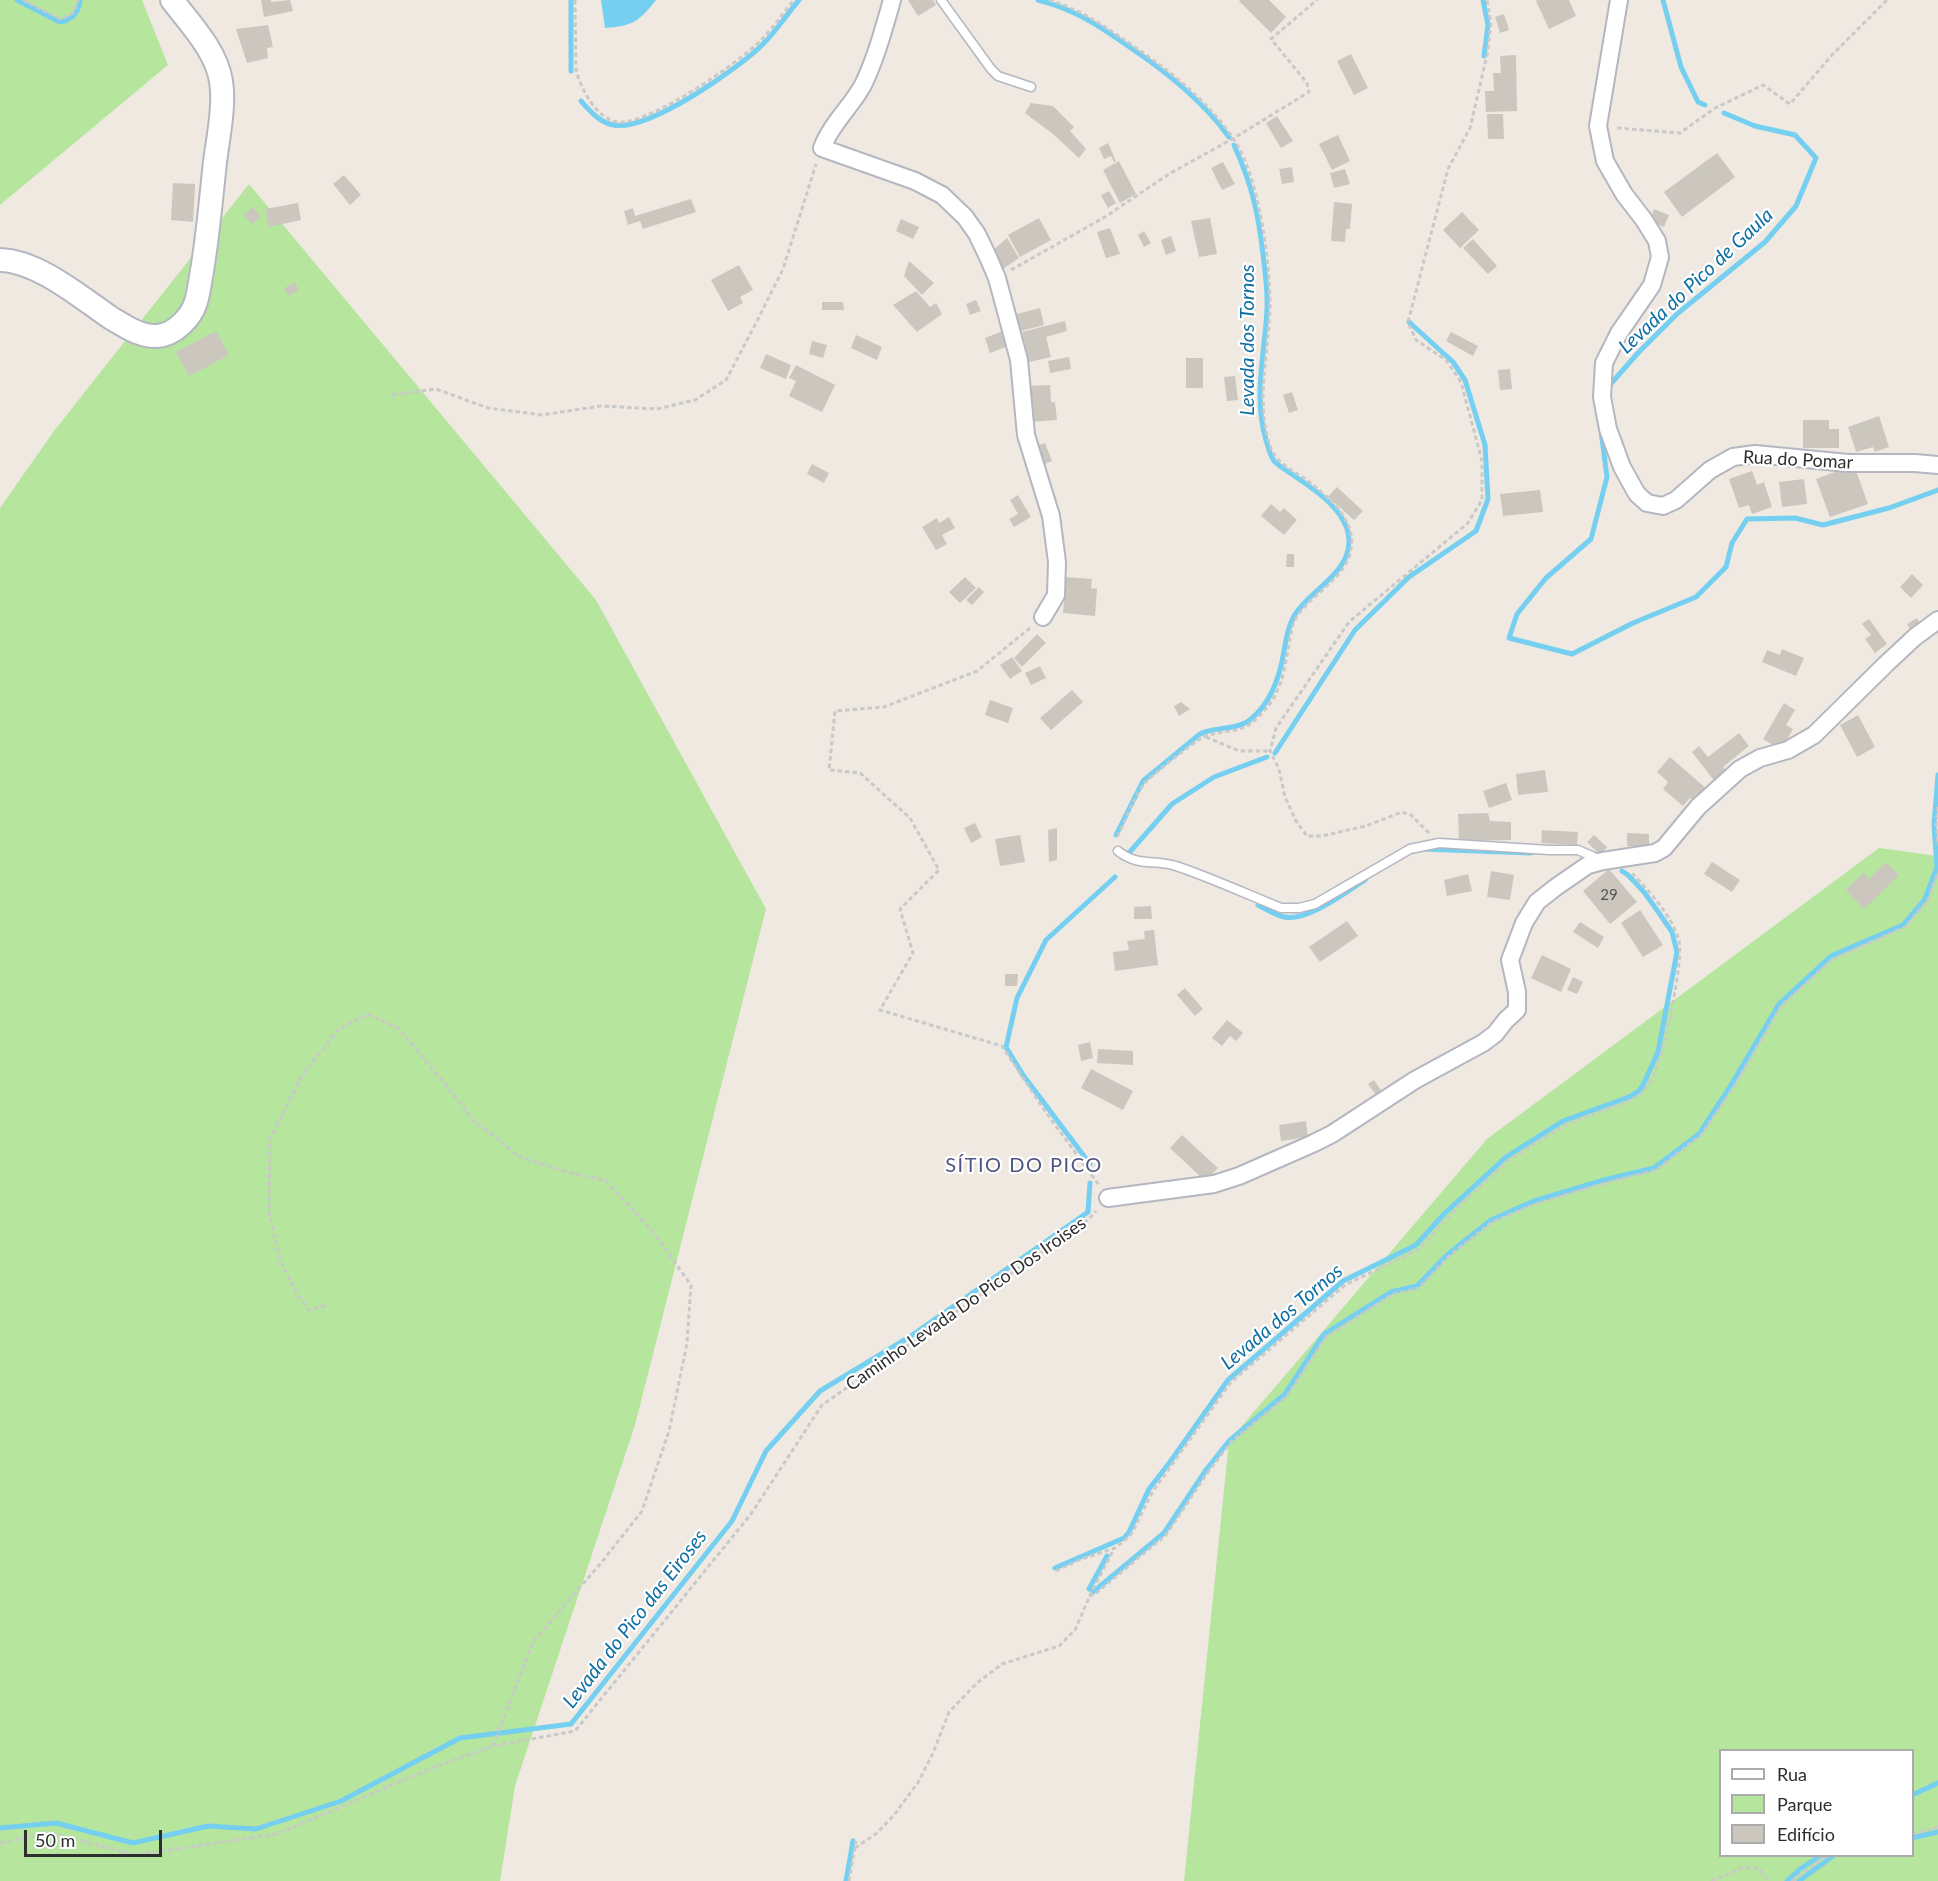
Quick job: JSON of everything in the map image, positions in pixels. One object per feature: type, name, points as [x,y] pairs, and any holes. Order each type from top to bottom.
[{"type":"main road","points":[[0,260],[16,261],[46,275],[121,324],[141,334],[158,336],[171,332],[185,321],[196,303],[206,243],[220,114],[221,83],[218,66],[172,0]]},
{"type":"street","points":[[892,0],[880,40],[862,86],[831,129],[822,148],[915,181],[942,195],[965,217],[977,234],[997,278],[1019,360],[1026,435],[1051,516],[1057,562],[1056,595],[1043,617]]},
{"type":"street","name":"Rua do Pomar","points":[[1619,0],[1598,126],[1605,160],[1624,194],[1644,219],[1657,241],[1660,257],[1652,285],[1619,333],[1604,363],[1602,398],[1608,429],[1622,467],[1636,494],[1647,503],[1663,506],[1676,500],[1710,470],[1733,457],[1755,454],[1848,463],[1938,465]]},
{"type":"street","points":[[1108,1198],[1214,1184],[1239,1176],[1332,1134],[1415,1080],[1483,1044],[1517,1010],[1517,992],[1510,960],[1524,923],[1537,902],[1588,865],[1655,853],[1664,848],[1698,807],[1740,769],[1760,758],[1788,750],[1814,735],[1886,664],[1938,620]]},
{"type":"lane","points":[[940,0],[991,69],[998,75],[1031,87]]},
{"type":"lane","points":[[1118,851],[1128,859],[1173,866],[1281,909],[1315,904],[1410,849],[1439,843],[1578,850],[1603,861]]},
{"type":"path","points":[[23,0],[60,19],[73,13],[78,0]]},
{"type":"path","points":[[575,0],[576,70],[579,81],[586,94],[608,118],[623,122],[645,117],[693,91],[750,51],[762,40],[794,0]]},
{"type":"path","points":[[1049,0],[1082,13],[1165,68],[1219,119],[1234,138],[1250,175],[1260,211],[1267,269],[1270,308],[1263,406],[1269,443],[1278,460],[1313,485],[1342,513],[1351,531],[1352,541],[1348,561],[1342,570],[1305,606],[1296,619],[1291,632],[1282,682],[1269,705],[1252,723],[1239,729],[1204,736],[1144,782],[1118,837],[1118,851]]},
{"type":"path","points":[[997,278],[1105,217],[1169,174],[1309,92],[1307,83],[1271,39],[1317,0]]},
{"type":"path","points":[[1439,843],[1411,815],[1402,812],[1366,826],[1322,836],[1307,836],[1296,821],[1285,797],[1279,769],[1270,752],[1276,728],[1349,622],[1468,523],[1482,501],[1482,461],[1461,382],[1446,360],[1416,340],[1408,322],[1448,169],[1470,128],[1478,97],[1488,55],[1491,24],[1487,0]]},
{"type":"path","points":[[1598,126],[1680,133],[1716,108],[1763,85],[1790,104],[1832,55],[1887,0]]},
{"type":"path","points":[[392,394],[436,389],[488,408],[542,415],[601,406],[657,409],[694,400],[726,380],[755,325],[783,269],[822,148]]},
{"type":"path","points":[[1043,617],[977,671],[884,707],[835,711],[829,770],[860,773],[910,818],[939,870],[900,909],[913,953],[880,1010],[1002,1046],[1045,1111],[1108,1198]]},
{"type":"path","points":[[1204,736],[1239,751],[1270,752]]},
{"type":"path","points":[[1938,807],[1936,825],[1938,845]]},
{"type":"path","points":[[855,1848],[877,1833],[894,1815],[919,1781],[949,1712],[977,1683],[1002,1664],[1059,1646],[1075,1630],[1089,1596],[1115,1548],[1132,1533],[1153,1491],[1231,1382],[1345,1285],[1419,1248],[1447,1217],[1509,1160],[1565,1125],[1641,1095],[1662,1054],[1681,952],[1680,942],[1676,931],[1647,889],[1630,872],[1603,861]]},
{"type":"path","points":[[1089,1596],[1095,1594],[1166,1535],[1208,1472],[1231,1443],[1287,1396],[1326,1337],[1393,1294],[1419,1288],[1449,1256],[1492,1222],[1535,1204],[1656,1170],[1701,1135],[1734,1087],[1781,1006],[1833,959],[1905,927],[1928,900],[1938,872]]},
{"type":"path","points":[[325,1306],[309,1310],[298,1295],[281,1262],[269,1213],[270,1140],[301,1077],[339,1029],[368,1014],[399,1029],[473,1120],[520,1157],[574,1174],[605,1180],[653,1232],[691,1285],[687,1343],[671,1420],[642,1511],[533,1642],[493,1746]]},
{"type":"path","name":"Caminho Levada Do Pico Dos Iroises","points":[[0,1843],[51,1833],[136,1855],[277,1834],[432,1768],[493,1746],[575,1731],[751,1514],[822,1405],[1088,1220],[1108,1198]]},
{"type":"path","points":[[1056,1571],[1079,1560],[1115,1548]]},
{"type":"path","points":[[1914,1833],[1938,1827]]},
{"type":"path","points":[[849,1881],[856,1841]]},
{"type":"path","points":[[1792,1881],[1825,1857]]},
{"type":"path","points":[[1710,1881],[1745,1867],[1759,1869],[1769,1881]]},
{"type":"green space","points":[[0,0],[142,0],[168,65],[0,205]]},
{"type":"green space","points":[[249,184],[596,600],[766,909],[635,1425],[515,1786],[500,1881],[0,1881],[0,508],[54,431]]},
{"type":"green space","points":[[1879,848],[1938,856],[1938,1881],[1184,1881],[1229,1441],[1487,1139]]},
{"type":"water","points":[[601,0],[656,0],[634,22],[605,28]]},
{"type":"building","points":[[261,0],[271,0],[271,2],[290,0],[293,11],[264,17]]},
{"type":"building","points":[[908,0],[933,0],[936,5],[918,16]]},
{"type":"building","points":[[1240,0],[1269,0],[1286,17],[1271,33]]},
{"type":"building","points":[[1569,0],[1576,16],[1549,29],[1536,1]]},
{"type":"building","points":[[1504,14],[1509,30],[1500,33],[1495,17]]},
{"type":"building","points":[[268,25],[273,47],[267,48],[268,58],[247,63],[236,29]]},
{"type":"building","points":[[1351,54],[1368,88],[1354,95],[1337,61]]},
{"type":"building","points":[[1516,55],[1517,111],[1486,112],[1485,91],[1494,91],[1493,73],[1501,73],[1500,56]]},
{"type":"building","points":[[1031,103],[1053,106],[1074,127],[1070,131],[1086,149],[1079,158],[1025,113]]},
{"type":"building","points":[[1487,114],[1503,114],[1504,139],[1488,139]]},
{"type":"building","points":[[1277,116],[1293,141],[1281,148],[1266,123]]},
{"type":"building","points":[[1338,135],[1350,161],[1332,170],[1319,144]]},
{"type":"building","points":[[1108,143],[1116,161],[1114,162],[1111,156],[1104,159],[1099,148]]},
{"type":"building","points":[[1717,153],[1735,177],[1682,217],[1664,192]]},
{"type":"building","points":[[1119,161],[1136,194],[1120,203],[1103,170]]},
{"type":"building","points":[[1223,162],[1235,184],[1222,190],[1211,168]]},
{"type":"building","points":[[1292,167],[1294,182],[1282,184],[1279,169]]},
{"type":"building","points":[[1345,169],[1350,184],[1334,188],[1330,173]]},
{"type":"building","points":[[344,175],[361,195],[350,205],[333,184]]},
{"type":"building","points":[[173,183],[195,184],[193,222],[171,220]]},
{"type":"building","points":[[1109,191],[1116,203],[1108,208],[1101,195]]},
{"type":"building","points":[[691,199],[696,212],[643,229],[640,221],[628,225],[624,211],[633,208],[635,216]]},
{"type":"building","points":[[1334,202],[1352,204],[1350,229],[1346,229],[1345,242],[1331,241]]},
{"type":"building","points":[[298,203],[301,220],[269,227],[265,209]]},
{"type":"building","points":[[253,207],[261,217],[252,224],[244,215]]},
{"type":"building","points":[[1654,209],[1669,215],[1664,227],[1650,222]]},
{"type":"building","points":[[1462,212],[1479,230],[1460,248],[1443,230]]},
{"type":"building","points":[[1039,218],[1051,240],[1020,257],[1008,235]]},
{"type":"building","points":[[1210,218],[1217,254],[1199,257],[1191,221]]},
{"type":"building","points":[[901,219],[919,227],[913,239],[896,231]]},
{"type":"building","points":[[1110,228],[1120,254],[1106,258],[1097,232]]},
{"type":"building","points":[[1144,231],[1151,243],[1144,247],[1138,235]]},
{"type":"building","points":[[1171,236],[1176,251],[1166,255],[1161,240]]},
{"type":"building","points":[[1007,238],[1019,258],[1000,271],[992,251]]},
{"type":"building","points":[[1473,239],[1497,266],[1488,274],[1463,248]]},
{"type":"building","points":[[909,261],[934,283],[922,295],[904,276]]},
{"type":"building","points":[[739,265],[753,290],[740,297],[743,303],[728,311],[711,280]]},
{"type":"building","points":[[295,282],[299,290],[288,296],[284,288]]},
{"type":"building","points":[[916,291],[930,307],[936,303],[942,314],[917,332],[893,305]]},
{"type":"building","points":[[976,300],[981,311],[970,315],[966,304]]},
{"type":"building","points":[[822,302],[843,302],[844,310],[822,310]]},
{"type":"building","points":[[1040,308],[1044,325],[1021,331],[1017,314]]},
{"type":"building","points":[[1065,321],[1067,331],[1046,337],[1051,357],[1029,362],[1022,332]]},
{"type":"building","points":[[1008,329],[1011,345],[990,353],[985,338]]},
{"type":"building","points":[[216,331],[229,355],[189,376],[176,352]]},
{"type":"building","points":[[1451,332],[1478,346],[1473,356],[1446,341]]},
{"type":"building","points":[[856,335],[882,347],[877,360],[851,348]]},
{"type":"building","points":[[812,341],[827,345],[823,358],[809,354]]},
{"type":"building","points":[[766,354],[791,365],[786,379],[760,368]]},
{"type":"building","points":[[1069,357],[1071,369],[1050,373],[1048,361]]},
{"type":"building","points":[[1186,358],[1203,358],[1203,388],[1186,388]]},
{"type":"building","points":[[1253,359],[1254,376],[1244,376],[1242,360]]},
{"type":"building","points":[[796,365],[835,385],[822,412],[789,396],[796,381],[789,378]]},
{"type":"building","points":[[1510,369],[1512,389],[1500,390],[1498,370]]},
{"type":"building","points":[[1235,376],[1238,400],[1227,401],[1224,377]]},
{"type":"building","points":[[1050,385],[1051,402],[1055,402],[1057,420],[1031,422],[1028,386]]},
{"type":"building","points":[[1292,392],[1298,410],[1289,413],[1283,395]]},
{"type":"building","points":[[1879,416],[1889,447],[1875,452],[1873,447],[1856,452],[1848,427]]},
{"type":"building","points":[[1803,420],[1829,420],[1829,429],[1839,429],[1839,448],[1803,448]]},
{"type":"building","points":[[1045,443],[1052,461],[1042,465],[1036,446]]},
{"type":"building","points":[[812,464],[829,473],[824,483],[807,474]]},
{"type":"building","points":[[1854,465],[1868,504],[1830,517],[1816,479]]},
{"type":"building","points":[[1752,471],[1757,485],[1764,482],[1772,507],[1752,514],[1749,505],[1739,508],[1729,479]]},
{"type":"building","points":[[1804,479],[1807,504],[1782,507],[1779,482]]},
{"type":"building","points":[[1337,487],[1363,511],[1354,520],[1328,497]]},
{"type":"building","points":[[1540,490],[1543,512],[1503,516],[1500,494]]},
{"type":"building","points":[[1018,495],[1031,517],[1014,527],[1009,519],[1018,514],[1010,500]]},
{"type":"building","points":[[1271,504],[1280,512],[1284,508],[1297,520],[1284,535],[1261,516]]},
{"type":"building","points":[[949,517],[955,528],[942,535],[947,544],[936,550],[922,527],[937,518],[939,523]]},
{"type":"building","points":[[1287,554],[1294,554],[1294,567],[1286,567]]},
{"type":"building","points":[[1912,574],[1923,585],[1911,598],[1900,587]]},
{"type":"building","points":[[965,577],[976,588],[960,603],[949,592]]},
{"type":"building","points":[[1066,577],[1092,579],[1091,588],[1097,589],[1095,616],[1063,613]]},
{"type":"building","points":[[979,587],[984,592],[972,605],[966,600]]},
{"type":"building","points":[[1917,618],[1921,626],[1911,632],[1907,624]]},
{"type":"building","points":[[1869,619],[1887,644],[1875,653],[1865,639],[1871,635],[1862,624]]},
{"type":"building","points":[[1037,634],[1046,643],[1022,667],[1014,658]]},
{"type":"building","points":[[1782,649],[1804,658],[1796,676],[1762,662],[1767,650],[1780,655]]},
{"type":"building","points":[[1012,657],[1022,671],[1010,679],[1000,665]]},
{"type":"building","points":[[1040,666],[1046,678],[1031,685],[1025,673]]},
{"type":"building","points":[[1072,690],[1083,702],[1051,730],[1040,718]]},
{"type":"building","points":[[990,700],[1013,708],[1008,723],[985,715]]},
{"type":"building","points":[[1181,702],[1190,709],[1179,716],[1174,706]]},
{"type":"building","points":[[1784,703],[1795,710],[1786,725],[1793,729],[1781,750],[1763,739]]},
{"type":"building","points":[[1858,715],[1875,747],[1857,757],[1840,725]]},
{"type":"building","points":[[1739,733],[1749,746],[1723,767],[1729,774],[1716,783],[1692,752],[1699,746],[1708,757]]},
{"type":"building","points":[[1670,757],[1708,790],[1697,804],[1690,798],[1683,806],[1663,789],[1668,782],[1657,772]]},
{"type":"building","points":[[1545,770],[1548,792],[1518,795],[1516,774]]},
{"type":"building","points":[[1506,783],[1512,800],[1489,808],[1483,791]]},
{"type":"building","points":[[1488,813],[1490,821],[1511,822],[1511,840],[1459,841],[1458,814]]},
{"type":"building","points":[[975,823],[982,837],[971,843],[964,828]]},
{"type":"building","points":[[1057,828],[1057,860],[1049,862],[1048,830]]},
{"type":"building","points":[[1542,830],[1578,832],[1577,845],[1541,843]]},
{"type":"building","points":[[1627,833],[1649,834],[1649,847],[1627,846]]},
{"type":"building","points":[[1020,835],[1025,862],[1000,866],[995,839]]},
{"type":"building","points":[[1594,835],[1607,847],[1600,855],[1587,842]]},
{"type":"building","points":[[1712,862],[1740,880],[1732,892],[1704,874]]},
{"type":"building","points":[[1886,862],[1899,875],[1864,909],[1846,890],[1863,873],[1869,879]]},
{"type":"building","points":[[1609,869],[1637,902],[1610,924],[1583,891]]},
{"type":"building","points":[[1491,871],[1514,875],[1510,900],[1487,897]]},
{"type":"building","points":[[1468,874],[1472,891],[1447,896],[1444,880]]},
{"type":"building","points":[[1151,906],[1152,919],[1134,919],[1134,907]]},
{"type":"building","points":[[1640,910],[1663,945],[1643,957],[1621,923]]},
{"type":"building","points":[[1347,921],[1358,936],[1320,962],[1309,947]]},
{"type":"building","points":[[1580,922],[1604,937],[1598,948],[1573,932]]},
{"type":"building","points":[[1154,930],[1158,965],[1115,971],[1113,952],[1129,950],[1127,941],[1145,939],[1144,931]]},
{"type":"building","points":[[1542,955],[1571,969],[1561,992],[1531,978]]},
{"type":"building","points":[[1005,974],[1018,974],[1017,986],[1005,986]]},
{"type":"building","points":[[1573,977],[1583,982],[1577,994],[1567,990]]},
{"type":"building","points":[[1185,988],[1203,1009],[1195,1016],[1177,995]]},
{"type":"building","points":[[1227,1020],[1243,1033],[1236,1041],[1230,1036],[1222,1046],[1212,1038]]},
{"type":"building","points":[[1090,1042],[1093,1058],[1081,1061],[1078,1045]]},
{"type":"building","points":[[1098,1049],[1133,1051],[1133,1065],[1097,1063]]},
{"type":"building","points":[[1091,1069],[1133,1091],[1123,1110],[1081,1088]]},
{"type":"building","points":[[1374,1080],[1381,1090],[1375,1094],[1368,1084]]},
{"type":"building","points":[[1306,1121],[1308,1137],[1281,1141],[1279,1125]]},
{"type":"building","points":[[1182,1135],[1218,1168],[1205,1181],[1170,1148]]},
{"type":"waterway","name":"Levada dos Tornos","points":[[17,0],[60,22],[74,15],[80,0]]},
{"type":"waterway","name":"Levada dos Tornos","points":[[571,0],[571,71]]},
{"type":"waterway","name":"Levada dos Tornos","points":[[581,101],[599,119],[613,125],[629,125],[670,109],[715,82],[752,54],[769,38],[799,0]]},
{"type":"waterway","name":"Levada dos Tornos","points":[[1038,0],[1064,8],[1087,20],[1145,58],[1208,111],[1229,137]]},
{"type":"waterway","name":"Levada do Pico das Eiroses","points":[[1483,0],[1488,25],[1484,56]]},
{"type":"waterway","name":"Levada do Pico de Gaula","points":[[1663,0],[1681,67],[1698,102],[1705,105]]},
{"type":"waterway","name":"Levada do Pico de Gaula","points":[[1608,387],[1677,314],[1765,242],[1796,206],[1816,158],[1795,135],[1755,126],[1724,113]]},
{"type":"waterway","name":"Levada dos Tornos","points":[[1116,835],[1143,781],[1200,734],[1245,723],[1264,705],[1277,679],[1294,616],[1309,598],[1336,573],[1347,553],[1348,531],[1338,512],[1322,496],[1274,461],[1266,440],[1260,407],[1267,309],[1265,275],[1259,225],[1253,199],[1234,145]]},
{"type":"waterway","name":"Levada do Pico das Eiroses","points":[[1275,753],[1355,630],[1409,577],[1476,531],[1488,499],[1485,445],[1465,380],[1453,362],[1409,322]]},
{"type":"waterway","name":"Levada do Pico de Gaula","points":[[1601,431],[1607,477],[1591,539],[1546,578],[1517,614],[1509,638],[1572,654],[1633,623],[1696,597],[1726,567],[1732,543],[1747,519],[1795,518],[1823,525],[1889,508],[1938,490]]},
{"type":"waterway","name":"Levada do Pico das Eiroses","points":[[1128,854],[1172,804],[1214,777],[1267,757]]},
{"type":"waterway","name":"Levada do Pico de Gaula","points":[[1093,1592],[1164,1533],[1206,1470],[1229,1441],[1285,1394],[1324,1334],[1391,1292],[1417,1286],[1447,1255],[1491,1220],[1534,1201],[1654,1168],[1699,1134],[1779,1004],[1831,956],[1903,925],[1925,899],[1937,867],[1934,825],[1938,775]]},
{"type":"waterway","name":"Levada dos Tornos","points":[[1423,849],[1531,853]]},
{"type":"waterway","name":"Levada dos Tornos","points":[[1055,1568],[1124,1538],[1149,1489],[1228,1380],[1343,1281],[1416,1245],[1444,1214],[1506,1157],[1563,1121],[1629,1097],[1639,1091],[1658,1052],[1677,952],[1672,932],[1644,892],[1622,871]]},
{"type":"waterway","name":"Levada do Pico das Eiroses","points":[[1090,1164],[1023,1075],[1006,1047],[1017,998],[1046,940],[1115,877]]},
{"type":"waterway","name":"Levada dos Tornos","points":[[1258,905],[1284,917],[1304,915],[1326,905],[1365,880]]},
{"type":"waterway","name":"Levada do Pico das Eiroses","points":[[0,1828],[56,1823],[133,1843],[208,1826],[256,1829],[341,1801],[460,1738],[571,1724],[732,1521],[766,1451],[820,1391],[911,1336],[1088,1212],[1090,1183]]},
{"type":"waterway","name":"Levada do Pico de Gaula","points":[[1089,1589],[1107,1556]]},
{"type":"waterway","points":[[1914,1794],[1938,1783]]},
{"type":"waterway","points":[[1914,1838],[1938,1832]]},
{"type":"waterway","name":"Levada dos Tornos","points":[[846,1881],[853,1841]]},
{"type":"waterway","points":[[1787,1881],[1818,1857]]},
{"type":"waterway","points":[[1799,1881],[1832,1857]]},
{"type":"district","name":"SÍTIO DO PICO","points":[[1024,1166]]}]
